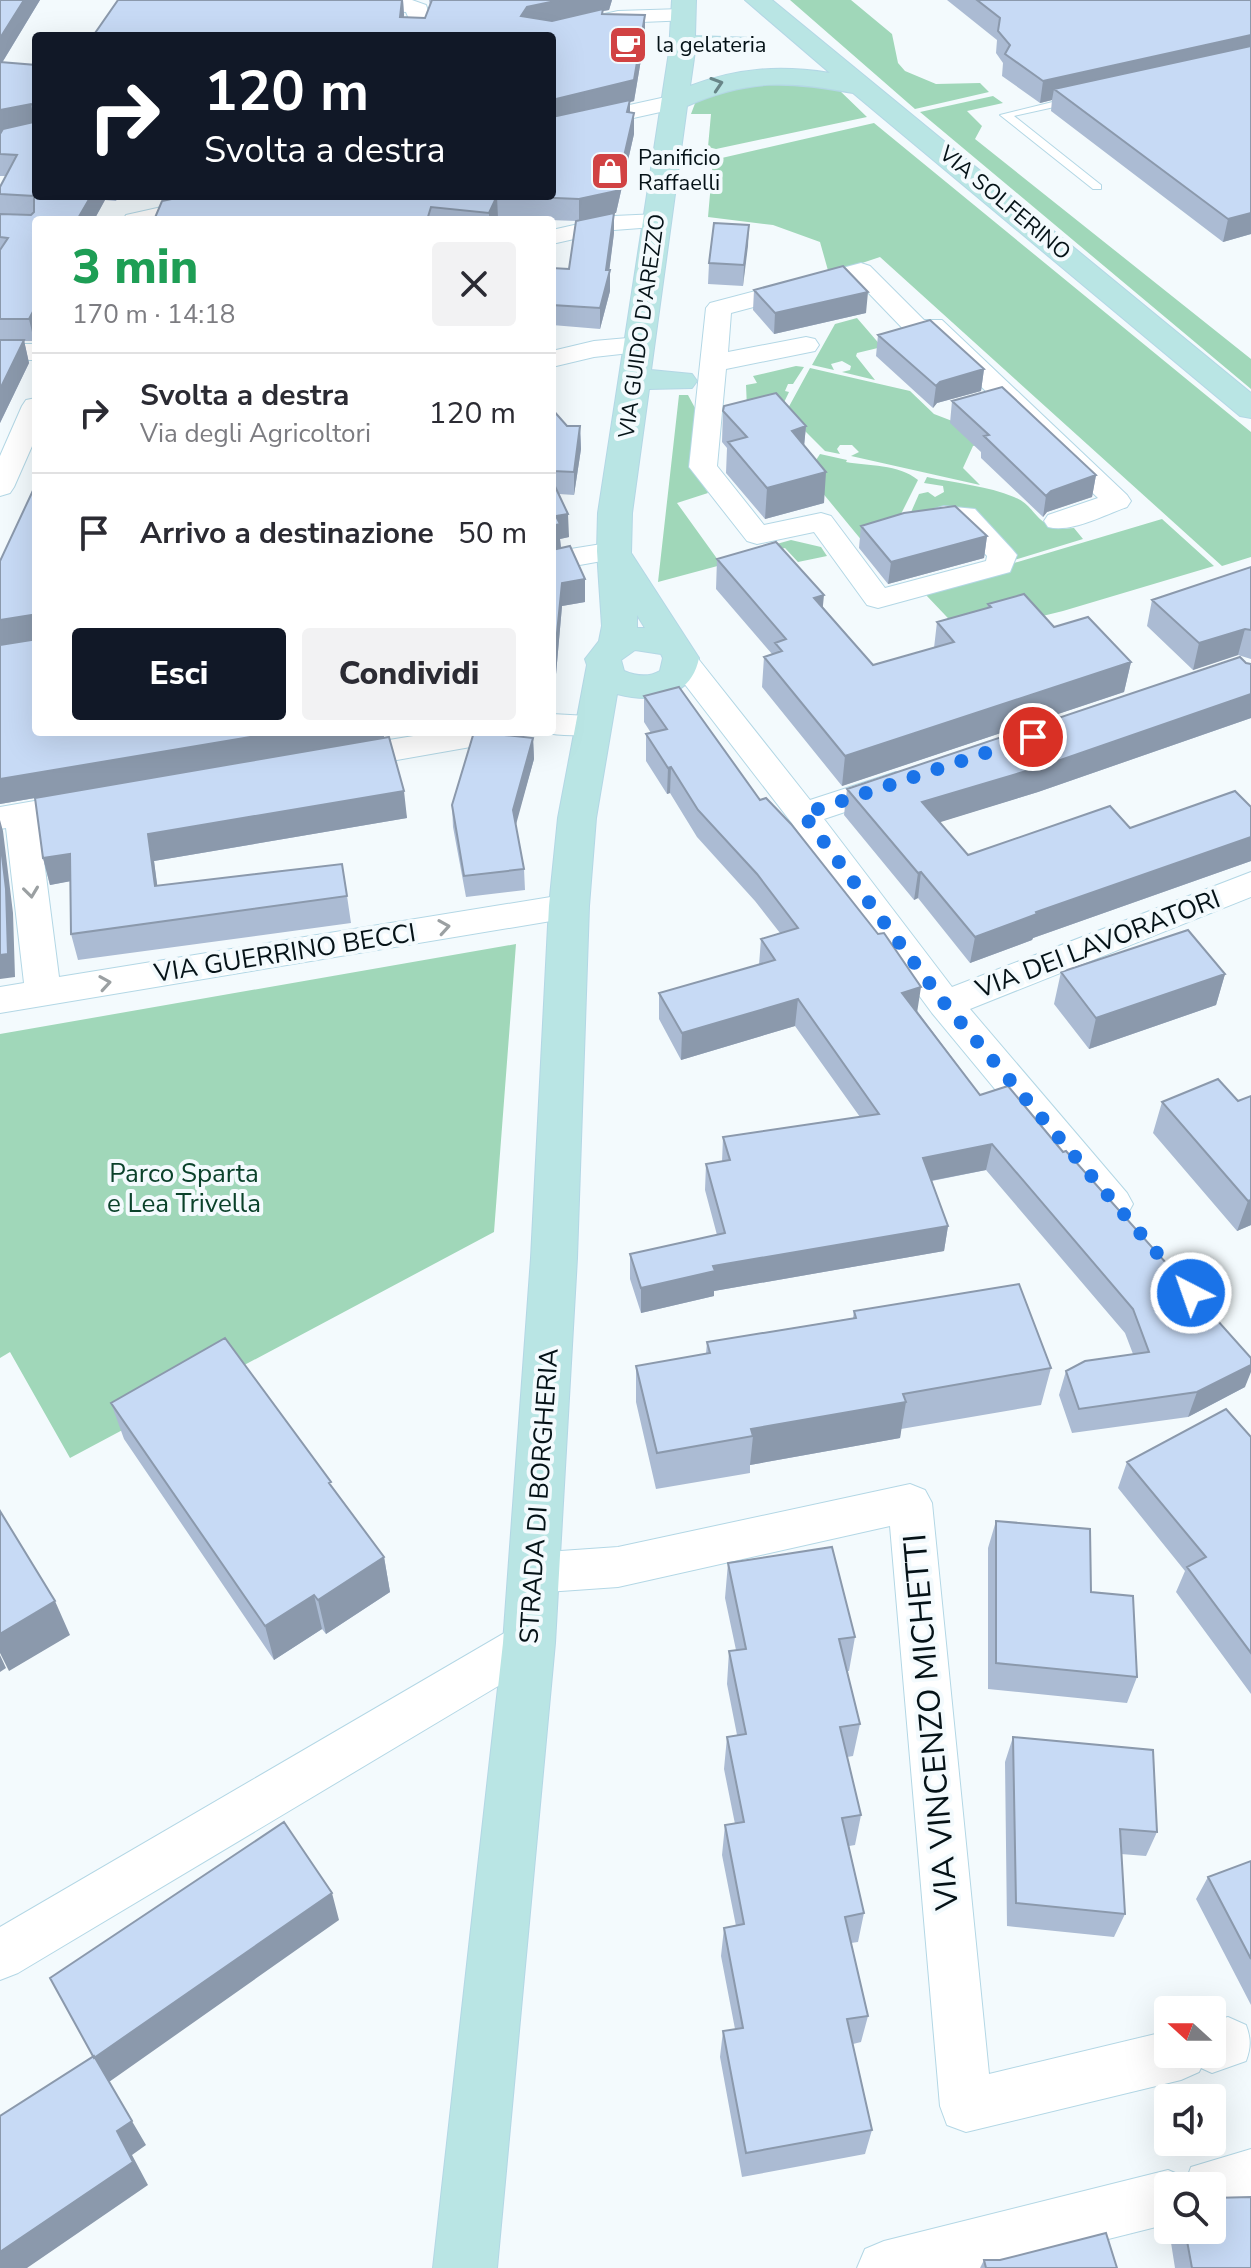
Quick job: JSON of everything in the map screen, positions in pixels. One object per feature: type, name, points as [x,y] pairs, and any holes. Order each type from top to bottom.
[{"type":"street","points":[[272,0],[411,3],[418,10],[420,19],[416,32]]},
{"type":"street","name":"VIA SOLFERINO","points":[[757,0],[1251,409]]},
{"type":"street","points":[[553,32],[618,17],[683,8]]},
{"type":"street","name":"VIA GUIDO D'AREZZO","points":[[614,551],[615,513],[683,43],[683,8]]},
{"type":"street","points":[[556,128],[675,102],[726,81],[760,73],[794,55],[806,38]]},
{"type":"street","points":[[683,43],[752,46]]},
{"type":"street","points":[[760,73],[866,88]]},
{"type":"street","points":[[153,216],[226,200]]},
{"type":"street","points":[[556,236],[614,223],[658,221]]},
{"type":"street","points":[[921,520],[951,513],[965,515],[1002,555],[1000,566],[878,599],[821,522],[757,535],[703,467],[719,308],[861,271],[919,330],[933,326],[1117,501],[1058,521]]},
{"type":"street","points":[[556,358],[594,349],[639,345]]},
{"type":"street","points":[[634,379],[681,381],[806,345]]},
{"type":"street","points":[[0,352],[32,352]]},
{"type":"street","points":[[977,403],[1006,395]]},
{"type":"street","points":[[8,490],[32,418]]},
{"type":"street","points":[[556,560],[614,551],[666,669]]},
{"type":"street","name":"STRADA DI BORGHERIA","points":[[465,2268],[529,1643],[554,1258],[569,906],[577,818],[574,724],[595,702],[620,626],[614,551]]},
{"type":"street","points":[[666,669],[619,684],[608,677],[609,656],[644,638],[687,692],[724,713],[945,1004],[1132,1225]]},
{"type":"street","points":[[574,724],[630,697],[666,669]]},
{"type":"street","points":[[314,764],[476,736]]},
{"type":"street","points":[[803,814],[931,772]]},
{"type":"street","points":[[43,993],[11,816],[114,799]]},
{"type":"street","name":"VIA DEI LAVORATORI","points":[[945,1004],[1251,884]]},
{"type":"street","name":"VIA GUERRINO BECCI","points":[[0,1000],[569,906]]},
{"type":"street","name":"VIA VINCENZO MICHETTI","points":[[532,1573],[618,1567],[910,1503],[966,2106],[1154,2061]]},
{"type":"street","points":[[0,1955],[529,1643]]},
{"type":"street","points":[[1226,2182],[1251,2176]]},
{"type":"street","points":[[884,2268],[1154,2200]]},
{"type":"lane","points":[[1081,98],[1005,115],[1097,187]]},
{"type":"green space","points":[[790,0],[851,0],[892,34],[898,63],[905,71],[936,84],[980,83],[989,92],[915,109]]},
{"type":"green space","points":[[740,80],[837,88],[867,117],[716,149],[708,147],[711,114],[691,114],[697,98]]},
{"type":"green space","points":[[993,96],[1003,103],[967,111],[982,126],[975,139],[1251,359],[1251,389],[920,112]]},
{"type":"green space","points":[[874,123],[1251,432],[1251,557],[1222,566],[880,257],[829,274],[820,242],[773,225],[708,217],[713,160]]},
{"type":"green space","points":[[857,318],[882,347],[857,353],[856,356],[875,380],[842,372],[850,370],[851,366],[842,361],[831,364],[834,370],[812,365],[835,324]]},
{"type":"green space","points":[[804,367],[793,384],[788,384],[785,391],[789,392],[779,413],[747,408],[746,385],[757,383],[753,376]]},
{"type":"green space","points":[[810,368],[910,391],[934,414],[999,439],[973,446],[963,468],[980,485],[851,456],[859,452],[852,445],[840,445],[837,449],[840,454],[825,451],[786,412]]},
{"type":"green space","points":[[679,395],[688,395],[695,408],[690,464],[708,493],[677,503],[718,560],[791,540],[821,547],[827,556],[798,562],[785,548],[658,582]]},
{"type":"green space","points":[[820,454],[846,462],[892,468],[918,480],[892,532],[863,542],[807,474]]},
{"type":"green space","points":[[927,477],[1004,493],[1022,501],[1044,523],[1074,528],[1083,539],[1014,560],[1005,547],[908,519],[919,494],[928,492],[935,497],[944,492],[943,486],[924,483]]},
{"type":"green space","points":[[1162,519],[1214,566],[1063,611],[964,635],[926,595],[1003,573],[1014,563]]},
{"type":"green space","name":"Parco Sparta e Lea Trivella","points":[[516,944],[494,1232],[70,1458],[10,1352],[0,1358],[0,1034]]},
{"type":"building","points":[[0,0],[24,0],[0,38]]},
{"type":"building","points":[[118,0],[402,0],[400,17],[425,18],[432,0],[560,0],[527,7],[521,16],[552,21],[603,9],[602,14],[645,15],[634,80],[556,99],[556,32],[96,32]]},
{"type":"building","points":[[977,0],[1251,0],[1251,35],[1043,81],[1005,54],[1010,45],[998,31],[1000,18]]},
{"type":"building","points":[[1251,46],[1251,213],[1228,219],[1054,89]]},
{"type":"building","points":[[0,62],[32,65],[32,105],[0,110]]},
{"type":"building","points":[[630,100],[627,112],[634,113],[616,191],[579,199],[556,198],[556,116]]},
{"type":"building","points":[[32,122],[32,196],[0,194],[0,187],[17,155],[0,154],[3,129]]},
{"type":"building","points":[[34,200],[89,200],[79,216],[32,216],[32,313],[29,319],[0,319],[0,250],[8,238],[0,237],[0,214],[31,215]]},
{"type":"building","points":[[495,200],[489,213],[431,207],[428,216],[156,216],[162,201]]},
{"type":"building","points":[[614,213],[606,270],[610,270],[600,308],[556,305],[556,268],[569,269],[576,221]]},
{"type":"building","points":[[714,223],[749,225],[744,265],[709,263]]},
{"type":"building","points":[[843,266],[868,292],[775,313],[754,290]]},
{"type":"building","points":[[930,320],[984,369],[940,382],[936,386],[878,335]]},
{"type":"building","points":[[0,340],[24,340],[0,389]]},
{"type":"building","points":[[1002,387],[1096,475],[1051,491],[1046,496],[952,401]]},
{"type":"building","points":[[776,393],[806,426],[792,431],[826,472],[767,488],[728,442],[747,437],[723,411],[724,406]]},
{"type":"building","points":[[556,414],[567,426],[580,426],[574,472],[556,471]]},
{"type":"building","points":[[556,488],[568,514],[556,516]]},
{"type":"building","points":[[32,493],[32,615],[0,620],[0,561]]},
{"type":"building","points":[[955,506],[987,536],[891,562],[861,526],[904,513]]},
{"type":"building","points":[[776,542],[824,595],[814,598],[873,665],[954,642],[937,622],[1024,594],[1054,627],[1088,617],[1131,662],[845,756],[764,657],[782,651],[775,643],[786,639],[717,559]]},
{"type":"building","points":[[570,546],[585,579],[562,583],[556,643],[556,549]]},
{"type":"building","points":[[1251,567],[1251,630],[1245,629],[1199,643],[1152,600]]},
{"type":"building","points":[[32,640],[32,736],[256,736],[0,779],[0,645]]},
{"type":"building","points":[[1240,657],[1251,664],[1251,694],[1043,766],[922,802],[968,855],[1110,806],[1130,828],[1235,791],[1251,807],[1251,837],[1036,912],[975,937],[847,789]]},
{"type":"building","points":[[679,687],[760,800],[766,798],[791,824],[878,934],[884,933],[921,987],[902,993],[980,1095],[1008,1086],[1063,1152],[1066,1151],[1251,1358],[1251,1365],[1197,1392],[1079,1409],[1066,1371],[1085,1361],[1149,1352],[1133,1309],[992,1144],[923,1158],[948,1226],[713,1266],[715,1271],[641,1288],[630,1254],[725,1233],[706,1164],[730,1160],[723,1137],[879,1114],[798,999],[682,1033],[659,993],[775,960],[761,939],[798,928],[757,874],[698,810],[646,734],[667,729],[644,696]]},
{"type":"building","points":[[473,736],[533,738],[513,810],[524,869],[464,876],[452,805]]},
{"type":"building","points":[[389,737],[404,791],[148,834],[155,886],[342,864],[347,896],[71,934],[70,854],[43,858],[35,798]]},
{"type":"building","points":[[0,839],[6,889],[8,954],[0,955]]},
{"type":"building","points":[[1188,930],[1225,974],[1096,1018],[1061,972]]},
{"type":"building","points":[[1218,1079],[1238,1101],[1251,1096],[1251,1200],[1248,1201],[1162,1102]]},
{"type":"building","points":[[1019,1284],[1051,1368],[903,1394],[906,1402],[751,1429],[753,1436],[657,1453],[636,1366],[710,1353],[707,1342],[856,1318],[854,1311]]},
{"type":"building","points":[[225,1338],[384,1557],[318,1600],[314,1595],[265,1626],[111,1403]]},
{"type":"building","points":[[1226,1409],[1251,1437],[1251,1653],[1187,1567],[1206,1557],[1127,1462]]},
{"type":"building","points":[[0,1511],[55,1601],[0,1634]]},
{"type":"building","points":[[996,1521],[1090,1529],[1091,1592],[1133,1596],[1137,1677],[996,1663]]},
{"type":"building","points":[[832,1547],[855,1637],[839,1639],[860,1724],[840,1727],[861,1815],[842,1818],[864,1913],[845,1917],[868,2016],[847,2019],[872,2130],[746,2153],[723,2031],[743,2028],[724,1928],[744,1924],[725,1825],[744,1822],[727,1737],[746,1734],[729,1651],[746,1649],[728,1563]]},
{"type":"building","points":[[1013,1737],[1153,1750],[1157,1832],[1120,1829],[1125,1914],[1016,1903]]},
{"type":"building","points":[[284,1822],[332,1893],[94,2058],[50,1978]]},
{"type":"building","points":[[1251,1861],[1251,1959],[1208,1877]]},
{"type":"building","points":[[94,2056],[132,2121],[117,2131],[133,2162],[0,2252],[0,2116]]},
{"type":"building","points":[[1251,2197],[1251,2268],[1192,2268],[1188,2244],[1226,2244],[1226,2198]]},
{"type":"building","points":[[1106,2233],[1117,2268],[986,2268],[984,2260],[1000,2260]]},
{"type":"place","name":"la gelateria","points":[[628,45]]},
{"type":"place","name":"Panificio Raffaelli","points":[[610,171]]},
{"type":"route","points":[[1033,737],[803,814],[945,1004],[1072,1157],[1191,1293]]}]
